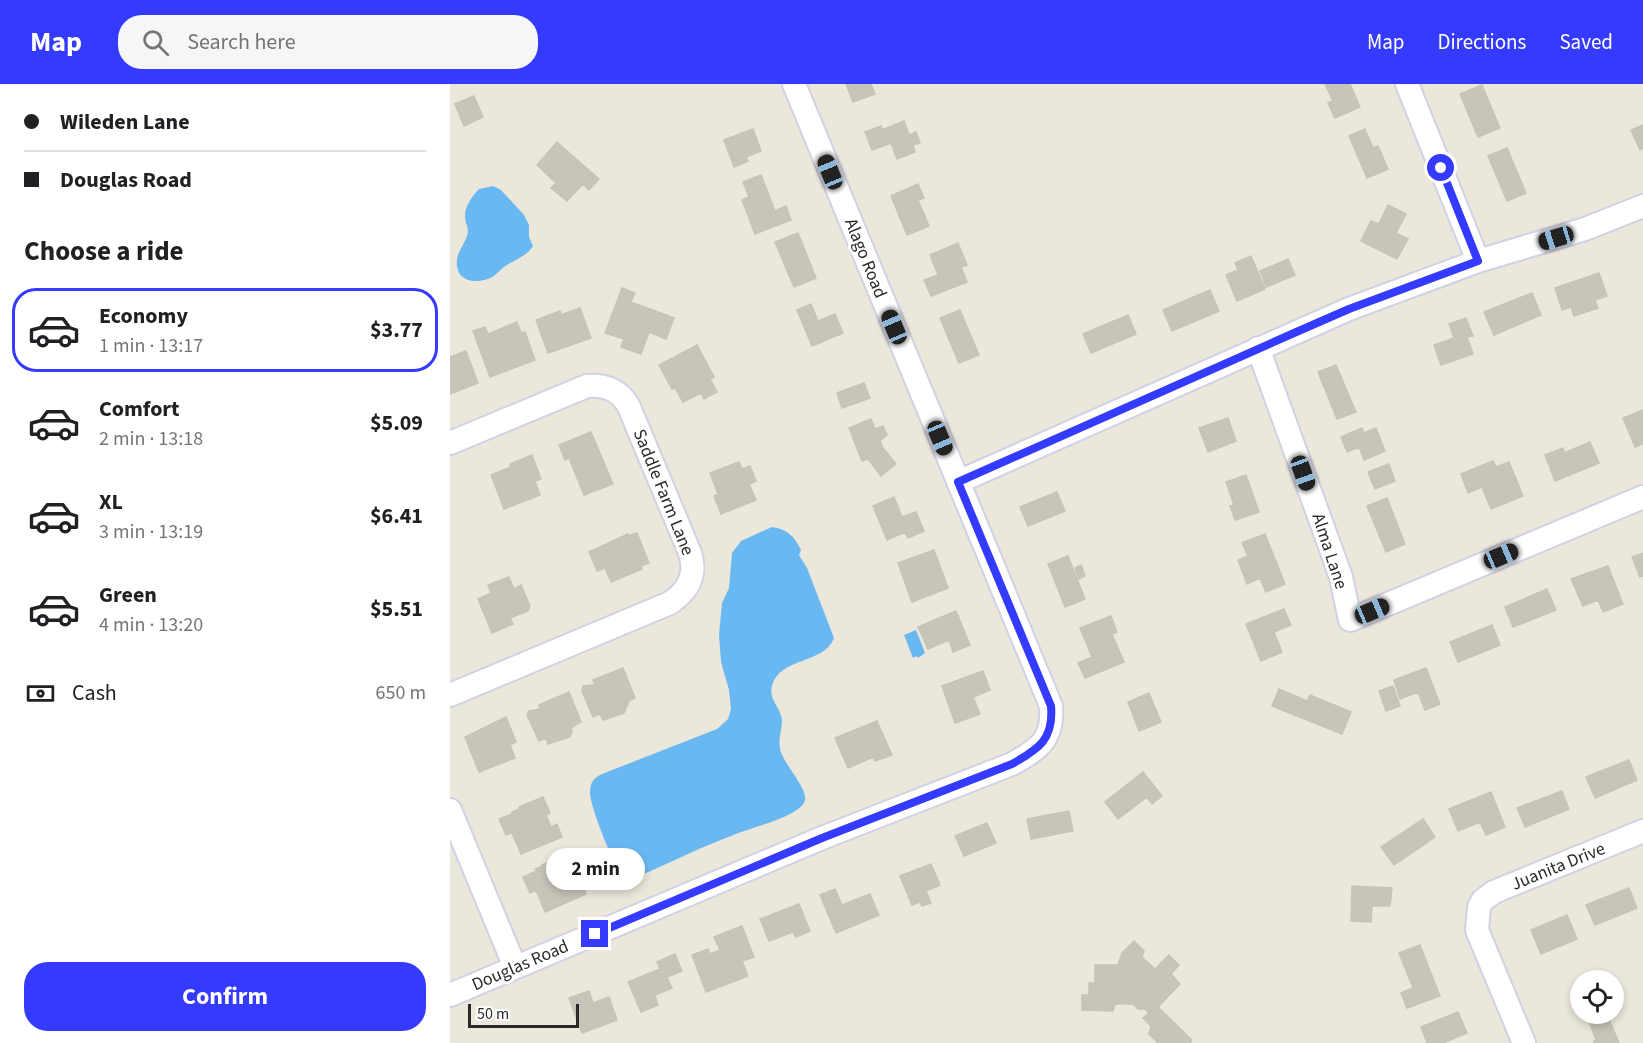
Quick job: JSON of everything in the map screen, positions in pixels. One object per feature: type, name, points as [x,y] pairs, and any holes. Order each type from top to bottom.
[{"type":"street","name":"Alago Road","points":[[794,84],[1051,706],[1052,721],[1049,733]]},
{"type":"street","points":[[1407,84],[1478,261]]},
{"type":"street","points":[[958,482],[1349,309],[1478,261],[1585,229],[1643,206]]},
{"type":"street","name":"Alma Lane","points":[[1257,348],[1341,577],[1350,620],[1643,497]]},
{"type":"street","name":"Saddle Farm Lane","points":[[450,443],[587,386],[601,386],[613,390],[626,400],[693,565],[689,585],[679,597],[670,603],[450,695]]},
{"type":"street","name":"Douglas Road","points":[[450,995],[822,838],[1012,764],[1032,753],[1049,733]]},
{"type":"street","points":[[450,810],[515,967]]},
{"type":"street","name":"Juanita Drive","points":[[1524,1043],[1477,930],[1479,907],[1483,900],[1494,892],[1643,831]]},
{"type":"water","points":[[493,186],[501,190],[524,215],[529,225],[529,237],[533,246],[527,253],[489,279],[471,281],[462,276],[457,266],[458,256],[468,231],[465,214],[471,199],[479,189]]},
{"type":"water","points":[[772,527],[786,531],[801,550],[799,555],[807,568],[834,638],[822,652],[783,670],[776,677],[771,691],[782,720],[781,752],[803,790],[805,801],[796,811],[779,819],[724,839],[639,876],[624,875],[613,859],[597,820],[591,798],[592,783],[602,774],[717,729],[728,719],[731,709],[729,690],[721,662],[719,635],[722,603],[729,588],[732,553],[741,541]]},
{"type":"water","points":[[916,630],[925,653],[918,658],[917,656],[913,658],[904,635]]},
{"type":"building","points":[[846,84],[871,84],[875,94],[853,102]]},
{"type":"building","points":[[1325,84],[1350,84],[1360,107],[1335,118],[1328,103],[1333,101]]},
{"type":"building","points":[[1482,85],[1500,128],[1478,137],[1460,94]]},
{"type":"building","points":[[474,96],[483,117],[464,126],[455,104]]},
{"type":"building","points":[[904,121],[909,135],[916,132],[920,143],[913,145],[915,152],[897,159],[891,143],[872,150],[865,132],[881,126],[882,130]]},
{"type":"building","points":[[1643,125],[1643,148],[1640,150],[1631,130]]},
{"type":"building","points":[[753,129],[761,151],[746,157],[748,161],[734,167],[724,140]]},
{"type":"building","points":[[1365,129],[1373,148],[1378,146],[1388,169],[1367,178],[1349,136]]},
{"type":"building","points":[[557,142],[599,179],[589,190],[583,184],[567,201],[551,188],[556,183],[537,165]]},
{"type":"building","points":[[1507,148],[1526,193],[1507,201],[1488,156]]},
{"type":"building","points":[[761,175],[775,211],[786,206],[791,220],[755,234],[742,200],[749,197],[743,182]]},
{"type":"building","points":[[918,184],[924,198],[918,200],[929,226],[907,235],[891,196]]},
{"type":"building","points":[[1388,205],[1406,214],[1396,233],[1408,239],[1397,259],[1361,241],[1371,221],[1379,224]]},
{"type":"building","points":[[798,233],[816,278],[794,287],[775,242]]},
{"type":"building","points":[[958,243],[967,265],[961,267],[967,282],[931,296],[924,280],[938,275],[930,255]]},
{"type":"building","points":[[1251,256],[1265,289],[1237,301],[1226,275],[1238,270],[1235,263]]},
{"type":"building","points":[[1288,259],[1295,275],[1266,287],[1260,271]]},
{"type":"building","points":[[1599,273],[1607,296],[1595,300],[1598,308],[1574,316],[1571,307],[1562,310],[1555,288]]},
{"type":"building","points":[[622,288],[635,293],[631,302],[674,318],[666,339],[649,332],[641,354],[621,347],[624,339],[605,333]]},
{"type":"building","points":[[1210,290],[1219,311],[1172,331],[1163,310]]},
{"type":"building","points":[[1532,293],[1541,315],[1494,335],[1484,312]]},
{"type":"building","points":[[811,304],[818,321],[835,314],[843,333],[812,346],[797,310]]},
{"type":"building","points":[[580,308],[591,338],[548,353],[536,320],[560,311],[561,315]]},
{"type":"building","points":[[960,310],[979,355],[959,363],[940,318]]},
{"type":"building","points":[[1128,315],[1136,334],[1091,353],[1083,334]]},
{"type":"building","points":[[1466,318],[1473,336],[1467,337],[1473,354],[1441,365],[1434,345],[1454,338],[1449,324]]},
{"type":"building","points":[[517,322],[521,333],[525,332],[535,360],[490,377],[473,331],[485,327],[488,334]]},
{"type":"building","points":[[697,345],[714,377],[710,379],[717,392],[704,399],[701,393],[683,402],[675,388],[672,389],[659,365]]},
{"type":"building","points":[[466,351],[478,383],[450,394],[450,357]]},
{"type":"building","points":[[1336,365],[1356,412],[1337,419],[1318,372]]},
{"type":"building","points":[[864,383],[870,398],[842,408],[837,393]]},
{"type":"building","points":[[1643,410],[1643,444],[1635,447],[1623,418]]},
{"type":"building","points":[[1228,418],[1236,441],[1208,452],[1199,428]]},
{"type":"building","points":[[871,419],[875,429],[883,426],[887,435],[880,441],[896,464],[881,476],[868,459],[862,461],[849,428]]},
{"type":"building","points":[[1362,428],[1364,433],[1376,428],[1385,451],[1364,460],[1359,447],[1347,452],[1341,437]]},
{"type":"building","points":[[591,432],[613,484],[584,495],[569,458],[565,460],[559,445]]},
{"type":"building","points":[[1590,442],[1599,463],[1555,481],[1545,455],[1563,448],[1564,453]]},
{"type":"building","points":[[532,455],[541,479],[535,481],[540,495],[504,509],[491,475]]},
{"type":"building","points":[[1493,461],[1496,467],[1509,462],[1523,496],[1491,509],[1482,487],[1468,493],[1461,474]]},
{"type":"building","points":[[739,462],[742,469],[750,466],[756,481],[749,484],[756,500],[721,514],[714,496],[718,494],[710,473]]},
{"type":"building","points":[[1389,464],[1395,481],[1375,489],[1368,472]]},
{"type":"building","points":[[1246,475],[1259,512],[1235,520],[1230,506],[1234,505],[1226,482]]},
{"type":"building","points":[[1057,492],[1065,511],[1028,526],[1020,507]]},
{"type":"building","points":[[894,497],[902,517],[916,512],[924,531],[908,538],[905,532],[887,540],[873,506]]},
{"type":"building","points":[[1387,498],[1405,544],[1386,552],[1367,506]]},
{"type":"building","points":[[637,533],[649,563],[641,566],[642,569],[611,582],[605,568],[597,571],[589,552],[628,534],[628,536]]},
{"type":"building","points":[[1265,534],[1285,584],[1266,592],[1260,578],[1247,584],[1238,560],[1248,556],[1242,543]]},
{"type":"building","points":[[934,550],[948,588],[912,602],[898,563]]},
{"type":"building","points":[[1643,553],[1643,576],[1640,577],[1632,557]]},
{"type":"building","points":[[1068,556],[1085,599],[1065,607],[1048,564]]},
{"type":"building","points":[[1081,565],[1085,576],[1079,579],[1075,568]]},
{"type":"building","points":[[1608,566],[1623,604],[1603,612],[1598,600],[1583,606],[1571,579]]},
{"type":"building","points":[[509,577],[514,589],[521,585],[530,606],[528,611],[510,618],[513,624],[492,633],[478,599],[491,593],[488,585]]},
{"type":"building","points":[[1547,589],[1556,610],[1513,627],[1505,607]]},
{"type":"building","points":[[1284,609],[1291,625],[1274,632],[1282,652],[1261,661],[1246,624]]},
{"type":"building","points":[[956,611],[970,645],[953,652],[949,640],[928,649],[918,627]]},
{"type":"building","points":[[1111,616],[1117,632],[1112,634],[1124,662],[1085,678],[1078,663],[1092,657],[1080,628]]},
{"type":"building","points":[[1492,625],[1500,645],[1458,662],[1450,642]]},
{"type":"building","points":[[623,668],[635,698],[629,701],[624,713],[603,720],[600,714],[593,717],[582,691],[583,686],[595,685],[593,680]]},
{"type":"building","points":[[1426,668],[1440,704],[1425,710],[1418,692],[1400,699],[1394,680]]},
{"type":"building","points":[[983,671],[990,690],[973,697],[980,714],[955,723],[942,686]]},
{"type":"building","points":[[1393,686],[1400,706],[1386,711],[1379,691]]},
{"type":"building","points":[[1279,689],[1307,701],[1310,695],[1351,712],[1342,734],[1272,706]]},
{"type":"building","points":[[569,692],[581,722],[571,729],[570,737],[548,744],[546,738],[539,741],[527,715],[529,711],[540,709],[539,705]]},
{"type":"building","points":[[1149,693],[1161,722],[1139,731],[1128,702]]},
{"type":"building","points":[[506,717],[516,742],[510,745],[515,758],[479,772],[465,737]]},
{"type":"building","points":[[877,721],[892,755],[875,761],[873,757],[848,768],[835,738]]},
{"type":"building","points":[[1629,760],[1637,780],[1595,798],[1586,777]]},
{"type":"building","points":[[1143,772],[1162,796],[1152,804],[1147,797],[1118,819],[1105,802]]},
{"type":"building","points":[[1562,791],[1569,809],[1525,827],[1517,808]]},
{"type":"building","points":[[1491,792],[1505,827],[1486,835],[1480,822],[1458,831],[1449,809]]},
{"type":"building","points":[[543,797],[550,813],[546,815],[551,827],[557,824],[562,837],[521,854],[512,833],[506,835],[499,819]]},
{"type":"building","points":[[1069,811],[1073,831],[1031,839],[1027,819]]},
{"type":"building","points":[[1423,819],[1435,837],[1394,865],[1381,847]]},
{"type":"building","points":[[987,823],[996,843],[964,856],[955,836]]},
{"type":"building","points":[[567,854],[574,871],[570,872],[575,884],[581,881],[586,894],[545,912],[536,890],[530,893],[523,877],[536,871],[535,869],[542,865]]},
{"type":"building","points":[[931,864],[940,885],[926,891],[931,903],[922,906],[920,902],[912,905],[900,876]]},
{"type":"building","points":[[1352,886],[1392,888],[1390,906],[1372,906],[1371,922],[1351,921]]},
{"type":"building","points":[[1629,888],[1637,908],[1595,925],[1586,905]]},
{"type":"building","points":[[835,889],[842,905],[870,894],[879,915],[836,933],[820,895]]},
{"type":"building","points":[[799,904],[810,931],[796,937],[793,932],[769,941],[760,919]]},
{"type":"building","points":[[1567,915],[1577,939],[1541,954],[1531,930]]},
{"type":"building","points":[[742,926],[754,957],[742,961],[748,976],[706,992],[692,955],[708,949],[710,954],[720,950],[714,937]]},
{"type":"building","points":[[1134,941],[1144,951],[1142,957],[1155,969],[1169,955],[1179,965],[1171,974],[1180,984],[1158,1007],[1192,1040],[1190,1043],[1158,1043],[1149,1034],[1151,1026],[1143,1018],[1149,1013],[1145,1009],[1138,1009],[1133,1004],[1115,1004],[1113,1011],[1082,1010],[1082,995],[1089,995],[1089,983],[1095,983],[1095,965],[1118,965],[1122,953]]},
{"type":"building","points":[[1420,945],[1440,996],[1407,1008],[1401,993],[1413,988],[1399,953]]},
{"type":"building","points":[[675,954],[682,971],[667,977],[672,988],[655,995],[658,1005],[641,1012],[628,982],[660,969],[657,962]]},
{"type":"building","points":[[589,991],[593,1003],[609,997],[617,1020],[582,1033],[569,998]]},
{"type":"building","points":[[1458,1012],[1467,1033],[1443,1043],[1427,1043],[1421,1027]]},
{"type":"building","points":[[1590,1024],[1611,1024],[1619,1043],[1594,1043],[1596,1040]]},
{"type":"route","points":[[595,934],[822,838],[1012,764],[1032,753],[1042,744],[1049,733],[1052,721],[1051,706],[958,482],[1257,348],[1349,309],[1478,261],[1441,168]]}]
